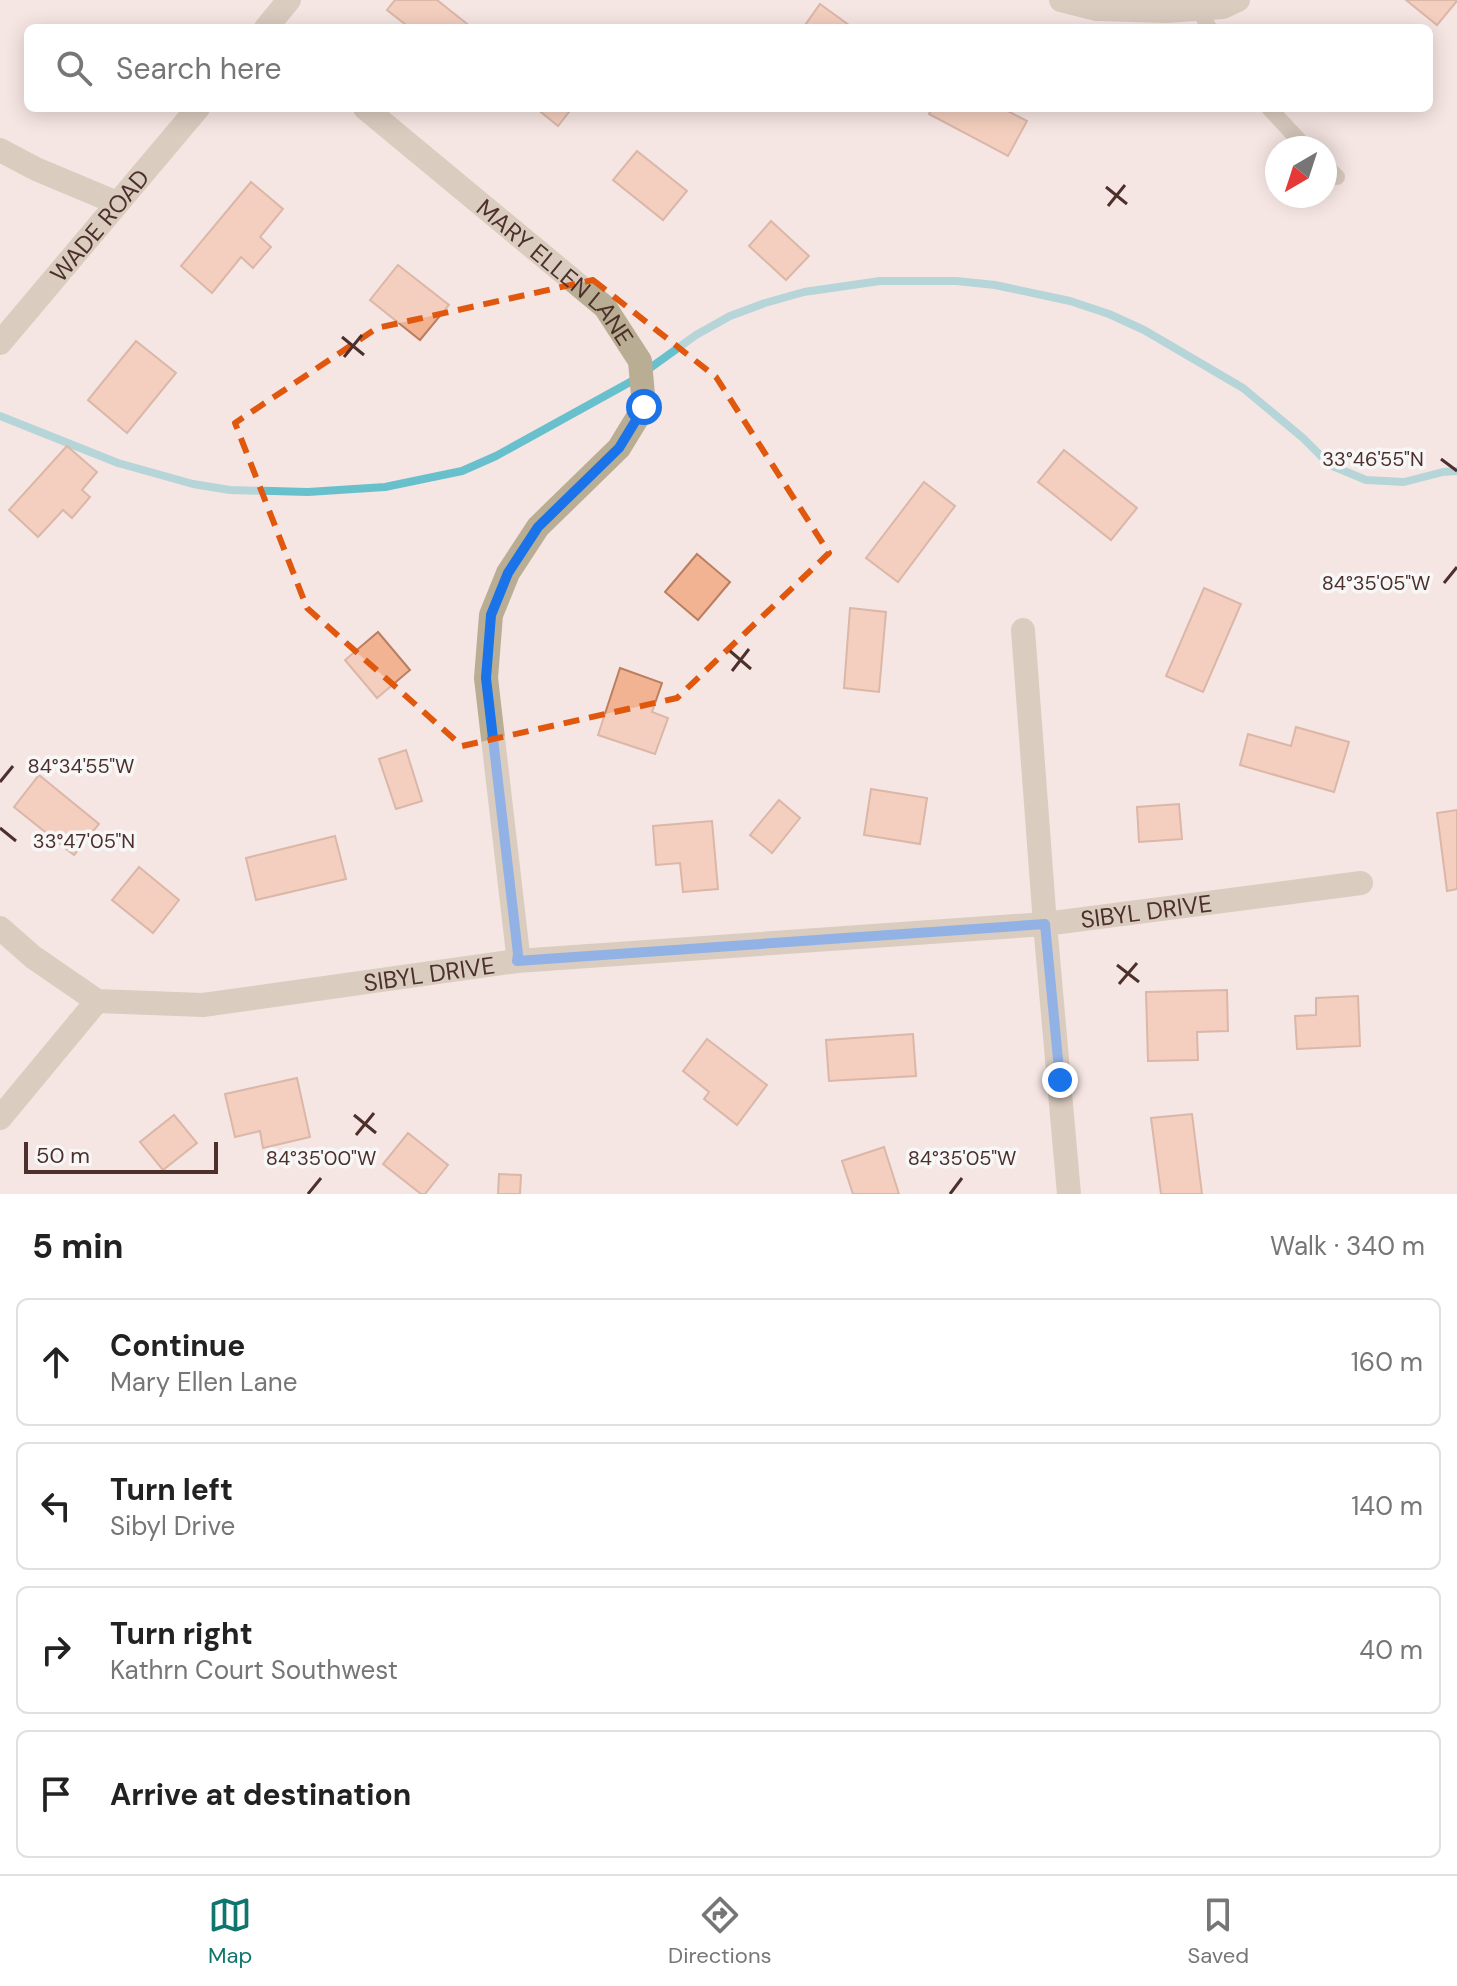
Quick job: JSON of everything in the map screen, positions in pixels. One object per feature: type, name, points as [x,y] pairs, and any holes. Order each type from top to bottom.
[{"type":"street","points":[[270,24],[289,0]]},
{"type":"street","points":[[1061,0],[1097,9],[1167,11],[1204,18],[1238,0]]},
{"type":"street","name":"WADE ROAD","points":[[0,343],[195,112]]},
{"type":"street","name":"MARY ELLEN LANE","points":[[370,112],[605,307],[640,361],[644,407],[619,448],[538,527],[508,573],[491,615],[486,678],[517,961]]},
{"type":"street","points":[[0,150],[36,169],[117,203]]},
{"type":"street","points":[[1023,630],[1069,1194]]},
{"type":"street","name":"SIBYL DRIVE","points":[[97,1001],[203,1005],[517,961],[1045,924],[1361,883]]},
{"type":"street","points":[[0,928],[33,957],[97,1001],[0,1118]]},
{"type":"lane","points":[[1273,112],[1295,136]]},
{"type":"highlighted area","points":[[593,280],[716,377],[829,553],[677,698],[462,746],[307,608],[235,423],[377,328]]},
{"type":"building","points":[[395,0],[437,0],[467,24],[405,24],[387,10]]},
{"type":"building","points":[[1406,0],[1457,0],[1457,1],[1437,25]]},
{"type":"building","points":[[820,4],[848,24],[806,24]]},
{"type":"building","points":[[541,112],[569,112],[558,126]]},
{"type":"building","points":[[1010,112],[1027,121],[1008,156],[929,114]]},
{"type":"building","points":[[637,151],[687,191],[663,220],[613,180]]},
{"type":"building","points":[[251,182],[283,209],[260,237],[271,247],[253,268],[241,257],[212,293],[181,266]]},
{"type":"building","points":[[771,221],[809,256],[786,280],[749,246]]},
{"type":"building","points":[[398,265],[449,305],[420,340],[370,300]]},
{"type":"building","points":[[136,341],[176,373],[127,433],[88,400]]},
{"type":"building","points":[[67,446],[97,472],[82,490],[90,497],[72,518],[63,510],[38,537],[9,510]]},
{"type":"building","points":[[1064,450],[1137,508],[1111,540],[1038,482]]},
{"type":"building","points":[[924,482],[955,506],[898,582],[866,558]]},
{"type":"building","points":[[697,554],[730,582],[698,620],[665,592]]},
{"type":"building","points":[[1204,588],[1241,604],[1203,692],[1166,676]]},
{"type":"building","points":[[850,608],[886,612],[879,692],[844,688]]},
{"type":"building","points":[[378,632],[410,670],[377,698],[345,660]]},
{"type":"building","points":[[620,668],[662,683],[652,712],[668,718],[655,754],[598,735]]},
{"type":"building","points":[[1296,727],[1349,742],[1334,792],[1240,765],[1248,734],[1291,746]]},
{"type":"building","points":[[406,750],[422,801],[396,809],[379,759]]},
{"type":"building","points":[[39,775],[99,824],[74,855],[14,807]]},
{"type":"building","points":[[871,789],[927,798],[920,844],[864,835]]},
{"type":"building","points":[[779,800],[800,818],[772,853],[750,835]]},
{"type":"building","points":[[1179,804],[1182,839],[1139,842],[1137,807]]},
{"type":"building","points":[[1457,810],[1457,889],[1447,891],[1437,813]]},
{"type":"building","points":[[712,821],[718,889],[683,892],[680,863],[656,865],[653,826]]},
{"type":"building","points":[[335,836],[346,879],[256,900],[246,858]]},
{"type":"building","points":[[139,867],[179,900],[153,933],[112,900]]},
{"type":"building","points":[[1227,990],[1228,1031],[1197,1032],[1198,1060],[1148,1061],[1146,992]]},
{"type":"building","points":[[1358,996],[1360,1046],[1297,1049],[1295,1016],[1316,1015],[1316,998]]},
{"type":"building","points":[[913,1034],[916,1076],[829,1081],[826,1040]]},
{"type":"building","points":[[707,1039],[767,1085],[737,1125],[704,1099],[709,1092],[683,1071]]},
{"type":"building","points":[[297,1078],[310,1137],[263,1148],[260,1131],[235,1137],[225,1094]]},
{"type":"building","points":[[1192,1114],[1202,1194],[1161,1194],[1151,1118]]},
{"type":"building","points":[[174,1115],[197,1143],[163,1170],[140,1142]]},
{"type":"building","points":[[408,1133],[448,1165],[425,1194],[383,1164]]},
{"type":"building","points":[[884,1147],[899,1194],[853,1194],[842,1161]]},
{"type":"building","points":[[499,1174],[521,1175],[520,1194],[498,1194]]},
{"type":"waterway","points":[[0,416],[118,463],[193,484],[230,490],[308,492],[385,487],[462,471],[496,456],[632,381],[696,335],[730,316],[765,303],[804,292],[880,281],[956,281],[995,285],[1070,301],[1144,330],[1243,388],[1330,465],[1366,480],[1404,482],[1457,471]]},
{"type":"route","points":[[644,407],[619,448],[538,527],[508,573],[491,615],[486,678],[517,961],[1045,924],[1060,1080]]}]
